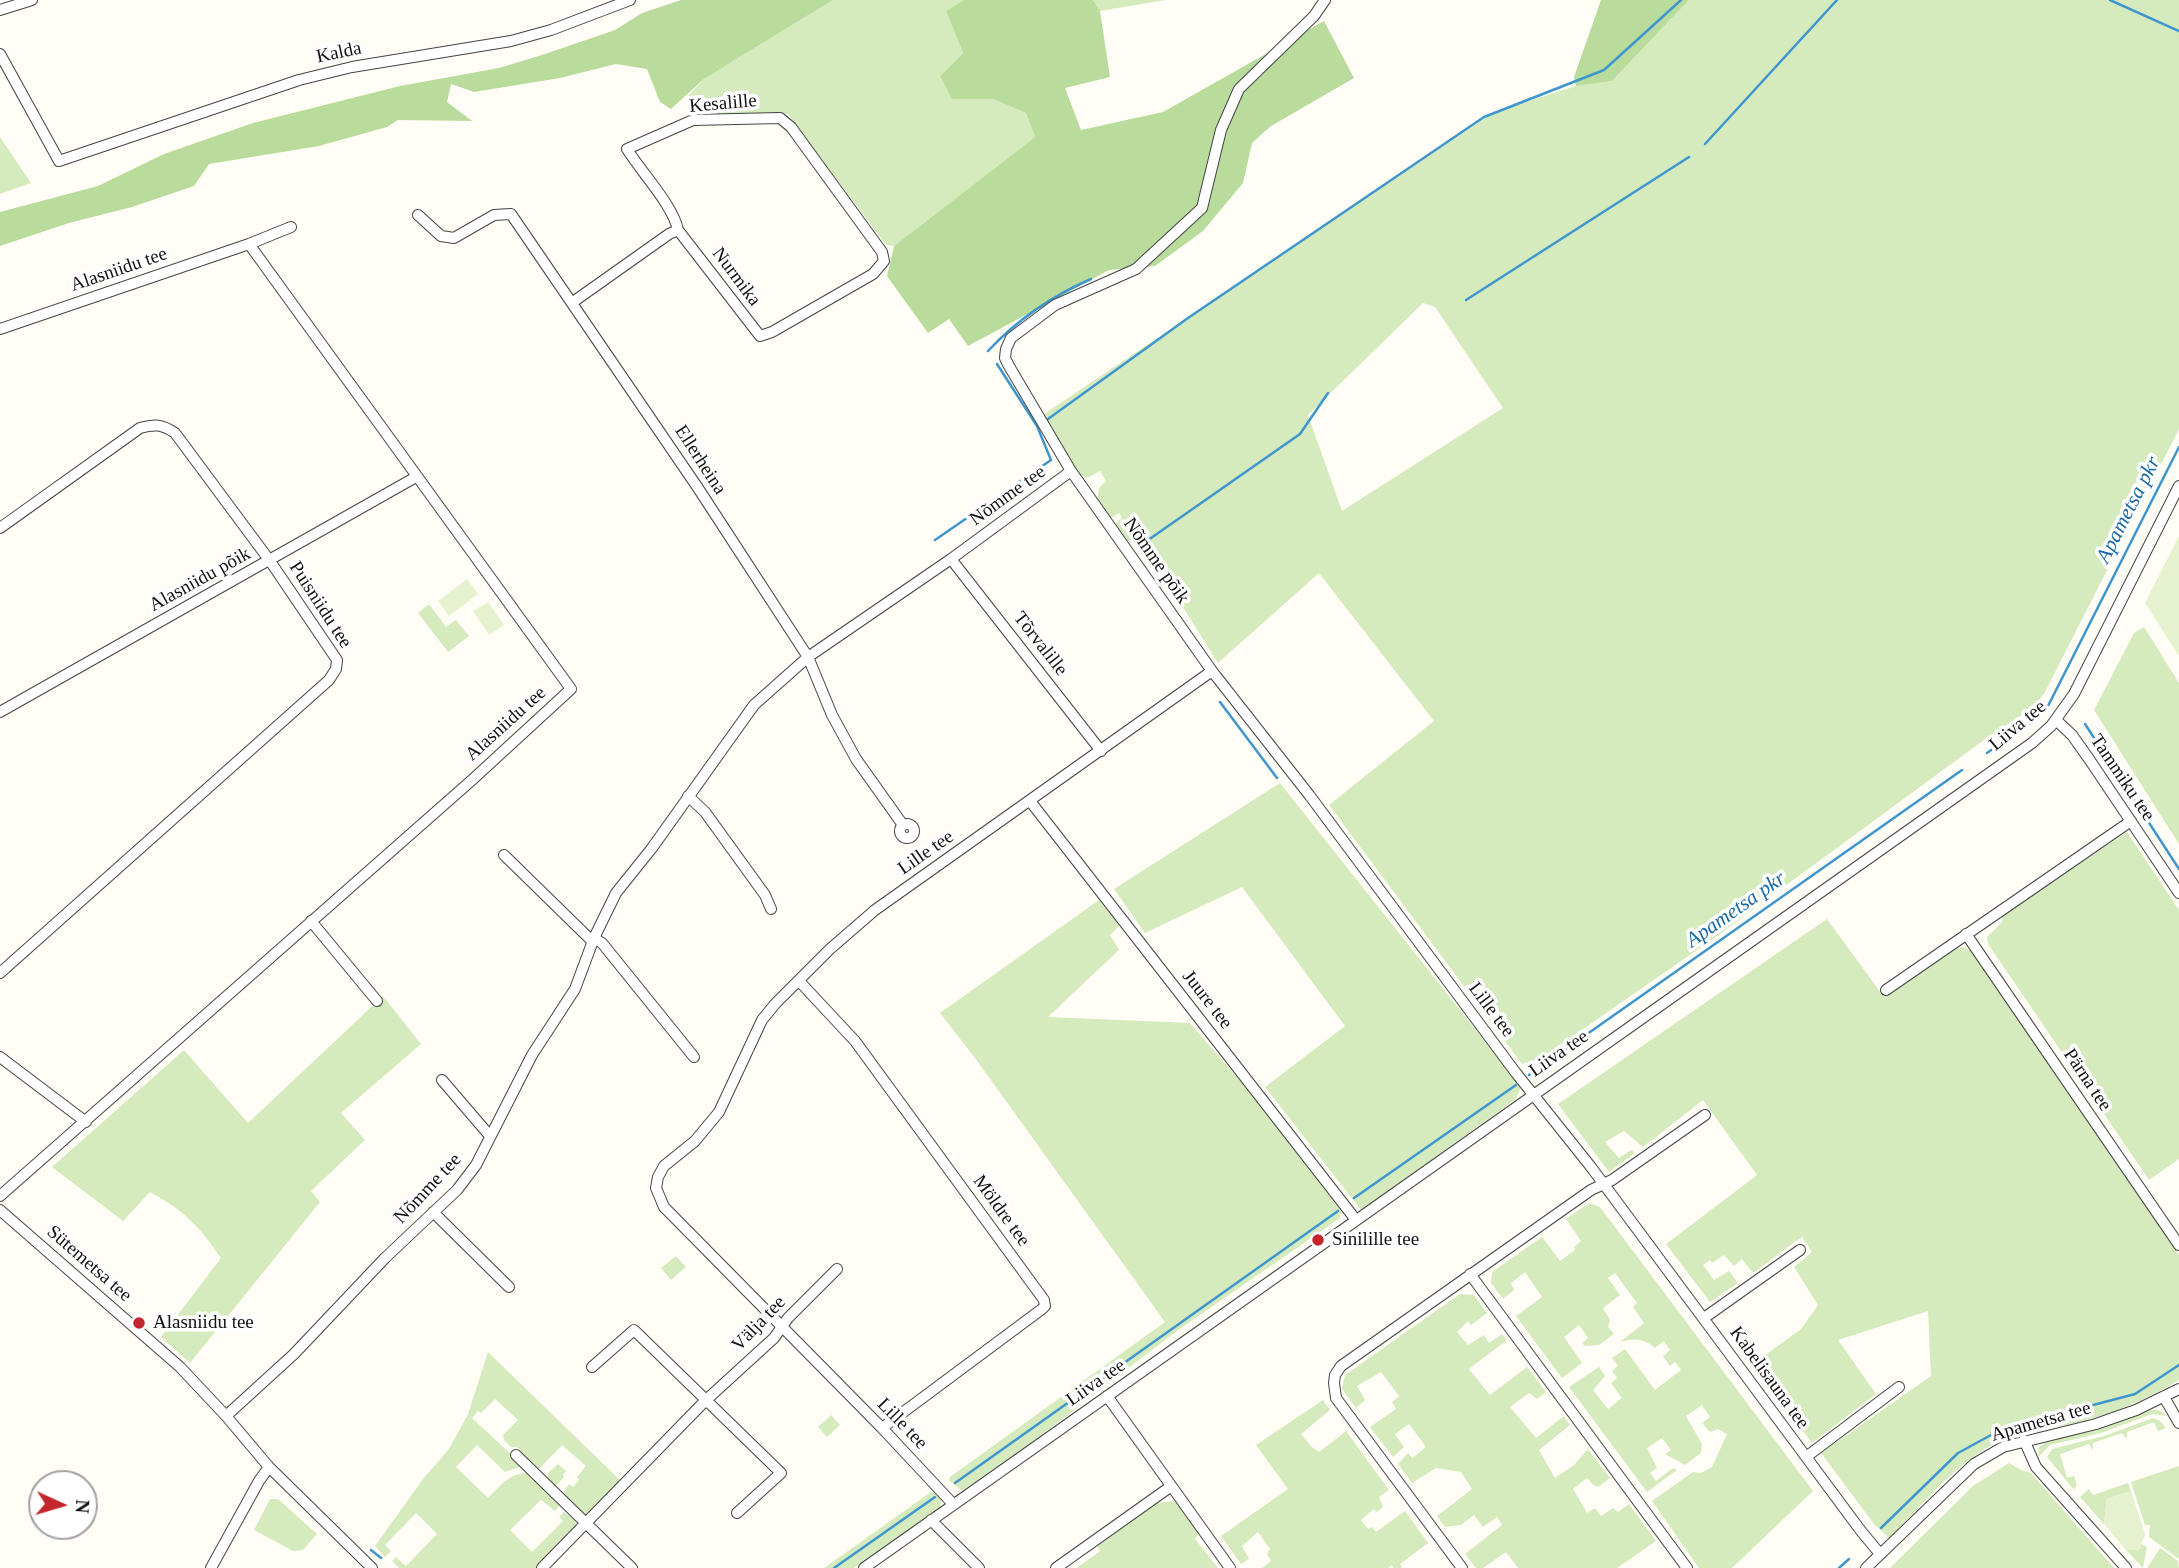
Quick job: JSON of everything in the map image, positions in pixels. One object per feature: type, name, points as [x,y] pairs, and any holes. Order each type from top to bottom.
[{"type":"street","points":[[0,10],[32,0]]},
{"type":"street","name":"Kalda","points":[[0,54],[59,161],[299,80],[352,67],[510,41],[551,30],[631,0]]},
{"type":"street","name":"Nõmme tee","points":[[226,1416],[294,1354],[385,1258],[457,1190],[476,1165],[532,1055],[575,989],[593,940],[616,893],[652,848],[754,705],[808,657],[951,559],[1071,471],[1005,358],[1011,338],[1055,305],[1136,268],[1202,208],[1221,130],[1238,89],[1314,16],[1325,0]]},
{"type":"street","name":"Kesalille","points":[[678,230],[676,218],[627,149],[693,120],[780,118],[791,127],[883,252],[884,261],[880,268]]},
{"type":"street","name":"Ellerheina","points":[[418,215],[441,236],[454,239],[494,215],[511,214],[698,488],[808,657],[832,715],[856,759],[903,825]]},
{"type":"street","name":"Alasniidu tee","points":[[0,329],[249,244],[291,227]]},
{"type":"street","points":[[573,302],[678,230]]},
{"type":"street","name":"Nurmika","points":[[678,230],[760,336],[772,332],[880,268]]},
{"type":"street","name":"Alasniidu tee","points":[[0,1196],[571,689],[249,244]]},
{"type":"street","name":"Puisniidu tee","points":[[0,528],[140,428],[153,424],[163,425],[175,433],[270,561],[337,660],[337,669],[329,680],[0,973]]},
{"type":"street","name":"Nõmme põik","points":[[1071,471],[1212,671]]},
{"type":"street","name":"Alasniidu põik","points":[[0,712],[416,477]]},
{"type":"street","name":"Liiva tee","points":[[864,1568],[2032,743],[2056,720],[2074,694],[2179,486]]},
{"type":"street","name":"Tõrvalille","points":[[951,559],[1101,751]]},
{"type":"street","name":"Lille tee","points":[[953,1504],[882,1428],[664,1207],[656,1188],[664,1166],[695,1141],[719,1112],[762,1020],[830,949],[875,911],[1212,671],[1310,796],[1534,1094]]},
{"type":"street","name":"Tammiku tee","points":[[2056,720],[2072,735],[2179,893]]},
{"type":"street","points":[[688,796],[705,812],[765,895],[771,909]]},
{"type":"street","name":"Juure tee","points":[[1030,801],[1356,1220]]},
{"type":"street","points":[[1886,990],[2131,821]]},
{"type":"street","points":[[504,855],[593,940],[602,943],[694,1057]]},
{"type":"street","points":[[311,921],[377,1001]]},
{"type":"street","name":"Pärna tee","points":[[1966,934],[2179,1245]]},
{"type":"street","name":"Möldre tee","points":[[799,981],[855,1041],[1044,1300],[1045,1306],[1042,1309],[882,1428]]},
{"type":"street","points":[[0,1057],[86,1122]]},
{"type":"street","points":[[442,1080],[489,1136]]},
{"type":"street","name":"Kabelisauna tee","points":[[1534,1094],[1880,1554]]},
{"type":"street","points":[[1462,1568],[1336,1398],[1335,1375],[1340,1366],[1470,1274],[1705,1115]]},
{"type":"street","name":"Sütemetsa tee","points":[[0,1210],[180,1367],[269,1467]]},
{"type":"street","points":[[433,1212],[509,1287]]},
{"type":"street","name":"Kabelisauna tee","points":[[1704,1318],[1800,1250]]},
{"type":"street","name":"Välja tee","points":[[542,1568],[705,1401],[774,1338],[837,1269]]},
{"type":"street","points":[[1470,1274],[1687,1568]]},
{"type":"street","points":[[592,1367],[634,1330],[781,1473],[737,1514]]},
{"type":"street","name":"Kabelisauna tee","points":[[1806,1457],[1899,1387]]},
{"type":"street","name":"Apametsa tee","points":[[1867,1568],[1974,1464],[2003,1447],[2096,1424],[2179,1389]]},
{"type":"street","points":[[1107,1396],[1230,1568]]},
{"type":"street","points":[[2164,1397],[2179,1423]]},
{"type":"street","points":[[2024,1440],[2036,1467],[2126,1568]]},
{"type":"street","points":[[516,1455],[632,1568]]},
{"type":"street","points":[[211,1568],[269,1467],[372,1568]]},
{"type":"street","points":[[1056,1568],[1170,1486]]},
{"type":"street","points":[[931,1520],[979,1568]]},
{"type":"green space","points":[[681,0],[833,0],[704,79],[671,109],[660,102],[647,69],[616,64],[560,78],[474,92],[451,84],[447,102],[472,121],[398,120],[387,127],[319,146],[209,164],[194,186],[0,246],[0,212],[98,186],[164,154],[253,123],[400,86],[499,68],[545,54],[615,30],[642,13]]},
{"type":"green space","points":[[833,0],[964,0],[946,11],[963,53],[940,76],[953,99],[993,99],[1026,113],[1035,137],[894,246],[886,245],[788,114],[699,114],[688,96],[704,79]]},
{"type":"green space","points":[[964,0],[1093,0],[1100,11],[1110,77],[1065,88],[1081,130],[1163,112],[1324,21],[1354,78],[1271,126],[1252,143],[1243,183],[1203,231],[1155,266],[1109,270],[968,346],[949,319],[928,333],[887,276],[894,246],[1035,137],[1026,113],[993,99],[952,99],[940,76],[963,53],[946,11]]},
{"type":"green space","points":[[1093,0],[1165,0],[1100,11]]},
{"type":"green space","points":[[1601,0],[1689,0],[1612,81],[1576,86],[1574,77]]},
{"type":"green space","points":[[1689,0],[2179,0],[2179,429],[2045,692],[2034,707],[1988,737],[1717,936],[1540,1059],[1522,1064],[1329,805],[1434,721],[1319,573],[1218,663],[1138,536],[1128,542],[1117,528],[1116,523],[1122,518],[1119,513],[1113,517],[1108,516],[1097,499],[1099,488],[1106,481],[1100,471],[1087,478],[1078,474],[1044,414],[1494,112],[1576,86],[1612,81]],"holes":[[[1423,303],[1435,307],[1503,408],[1342,511],[1308,415]]]},
{"type":"green space","points":[[0,137],[31,183],[0,194]]},
{"type":"green space","points":[[2179,536],[2179,656],[2145,603]]},
{"type":"green space","points":[[467,579],[478,594],[449,616],[438,601]]},
{"type":"green space","points":[[488,602],[504,625],[489,635],[473,611]]},
{"type":"green space","points":[[429,604],[446,627],[456,620],[469,636],[448,652],[418,613]]},
{"type":"green space","points":[[2144,627],[2179,683],[2179,844],[2094,710],[2134,633]]},
{"type":"green space","points":[[1280,783],[1521,1087],[1516,1099],[1361,1210],[1265,1087],[1345,1026],[1242,887],[1145,933],[1114,889]]},
{"type":"green space","points":[[2127,832],[2179,910],[2179,1159],[2149,1180],[1988,944],[1987,937],[2002,922],[2002,916]]},
{"type":"green space","points":[[1099,900],[1120,925],[1110,935],[1119,950],[1048,1017],[1190,1023],[1253,1096],[1341,1211],[1340,1218],[1174,1333],[1039,1437],[962,1491],[949,1480],[950,1477],[1165,1322],[940,1013]]},
{"type":"green space","points":[[1827,919],[1884,997],[1952,950],[1963,947],[1972,951],[2179,1255],[2179,1380],[2113,1412],[2002,1440],[1970,1459],[1956,1471],[1889,1538],[1874,1524],[1821,1453],[1931,1376],[1928,1311],[1838,1340],[1876,1394],[1812,1443],[1753,1364],[1801,1329],[1818,1305],[1794,1267],[1812,1252],[1802,1237],[1753,1273],[1742,1259],[1734,1266],[1724,1255],[1712,1263],[1710,1260],[1703,1265],[1714,1280],[1729,1271],[1738,1283],[1710,1302],[1666,1244],[1757,1175],[1703,1100],[1643,1147],[1624,1131],[1605,1142],[1619,1158],[1631,1150],[1635,1153],[1609,1172],[1558,1104]]},
{"type":"green space","points":[[383,996],[421,1044],[341,1113],[365,1140],[311,1191],[320,1202],[190,1363],[161,1337],[221,1258],[190,1220],[150,1192],[123,1221],[52,1167],[184,1050],[248,1123]]},
{"type":"green space","points":[[1589,1203],[1600,1207],[1813,1491],[1732,1568],[1699,1568],[1652,1501],[1693,1472],[1701,1473],[1712,1467],[1727,1434],[1718,1429],[1710,1432],[1702,1423],[1710,1417],[1702,1405],[1686,1416],[1702,1444],[1701,1453],[1685,1465],[1665,1454],[1671,1450],[1662,1438],[1647,1448],[1657,1468],[1650,1473],[1656,1481],[1673,1468],[1677,1470],[1647,1492],[1569,1387],[1599,1367],[1605,1376],[1593,1390],[1608,1409],[1622,1398],[1611,1383],[1617,1378],[1612,1371],[1618,1366],[1612,1358],[1625,1349],[1655,1390],[1681,1370],[1675,1362],[1670,1366],[1663,1356],[1670,1350],[1664,1341],[1655,1348],[1638,1340],[1620,1342],[1644,1323],[1633,1307],[1637,1303],[1615,1273],[1608,1278],[1620,1295],[1603,1308],[1610,1320],[1608,1327],[1614,1334],[1599,1345],[1585,1346],[1582,1343],[1588,1338],[1579,1325],[1564,1337],[1582,1363],[1562,1378],[1516,1316],[1542,1297],[1525,1272],[1511,1283],[1514,1290],[1503,1299],[1491,1283],[1492,1272],[1542,1237],[1560,1261],[1575,1250],[1574,1247],[1581,1241],[1566,1219]]},
{"type":"green space","points":[[676,1256],[686,1267],[671,1280],[661,1268]]},
{"type":"green space","points":[[1460,1294],[1474,1295],[1487,1313],[1471,1325],[1468,1321],[1457,1332],[1468,1345],[1484,1335],[1489,1343],[1502,1334],[1507,1340],[1469,1369],[1490,1395],[1527,1367],[1546,1392],[1537,1399],[1529,1393],[1510,1407],[1536,1438],[1564,1416],[1570,1425],[1539,1450],[1555,1478],[1574,1465],[1588,1449],[1610,1478],[1598,1487],[1587,1478],[1573,1489],[1587,1513],[1595,1508],[1601,1516],[1613,1508],[1618,1512],[1629,1504],[1656,1541],[1617,1568],[1518,1568],[1506,1552],[1483,1568],[1476,1568],[1465,1554],[1502,1525],[1497,1517],[1483,1527],[1474,1515],[1461,1525],[1445,1527],[1437,1516],[1472,1489],[1461,1472],[1436,1468],[1412,1483],[1398,1464],[1408,1453],[1412,1458],[1426,1447],[1409,1424],[1395,1434],[1404,1447],[1393,1457],[1370,1427],[1396,1409],[1392,1402],[1399,1396],[1381,1372],[1357,1386],[1365,1400],[1356,1408],[1342,1389],[1345,1375]]},
{"type":"green space","points":[[488,1352],[621,1481],[589,1516],[583,1517],[562,1495],[569,1484],[573,1487],[579,1480],[577,1477],[586,1466],[562,1445],[537,1471],[518,1453],[520,1451],[517,1447],[511,1447],[504,1440],[503,1435],[518,1420],[495,1399],[472,1418],[514,1457],[520,1467],[505,1472],[477,1445],[456,1467],[488,1498],[511,1477],[529,1473],[560,1505],[555,1511],[541,1500],[510,1530],[532,1552],[563,1521],[559,1517],[564,1512],[575,1520],[576,1527],[536,1568],[399,1568],[392,1561],[396,1557],[406,1566],[437,1534],[416,1513],[385,1545],[391,1551],[385,1557],[375,1546],[423,1479],[449,1449],[468,1414]]},
{"type":"green space","points":[[1323,1400],[1330,1410],[1301,1434],[1319,1452],[1346,1431],[1389,1490],[1379,1497],[1383,1507],[1377,1512],[1374,1509],[1361,1520],[1368,1529],[1372,1527],[1376,1532],[1405,1511],[1428,1543],[1400,1564],[1402,1568],[1394,1568],[1392,1565],[1388,1568],[1262,1568],[1271,1561],[1267,1554],[1270,1549],[1258,1532],[1242,1546],[1249,1559],[1241,1564],[1221,1536],[1288,1489],[1256,1445]]},
{"type":"green space","points":[[2150,1410],[2158,1410],[2168,1416],[2152,1414],[2101,1433],[2050,1445],[2038,1457],[2039,1447],[2048,1441],[2104,1428]]},
{"type":"green space","points":[[831,1415],[840,1425],[827,1437],[818,1427]]},
{"type":"green space","points":[[2153,1418],[2166,1428],[2158,1431],[2154,1422],[2127,1432],[2127,1439],[2122,1433],[2093,1443],[2093,1451],[2089,1444],[2060,1454],[2067,1478],[2074,1476],[2077,1485],[2074,1490],[2047,1457],[2052,1449],[2104,1436]]},
{"type":"green space","points":[[2009,1463],[2031,1473],[2114,1568],[1890,1568],[1973,1486]]},
{"type":"green space","points":[[558,1464],[566,1471],[557,1485],[552,1486],[547,1481],[548,1473]]},
{"type":"green space","points":[[2179,1466],[2179,1559],[2149,1537],[2150,1525],[2145,1525],[2131,1482]]},
{"type":"green space","points":[[2128,1483],[2131,1491],[2107,1499],[2104,1524],[2080,1497],[2089,1489],[2093,1495]]},
{"type":"green space","points":[[935,1491],[942,1499],[940,1507],[854,1568],[824,1568],[931,1492]]},
{"type":"green space","points":[[2131,1491],[2145,1534],[2139,1550],[2126,1550],[2104,1524],[2107,1499]]},
{"type":"green space","points":[[270,1499],[278,1499],[317,1534],[303,1550],[293,1551],[254,1530]]},
{"type":"green space","points":[[1176,1501],[1199,1533],[1195,1539],[1218,1568],[1077,1568],[1100,1551],[1097,1546],[1156,1503]]},
{"type":"green space","points":[[2141,1544],[2147,1547],[2143,1568],[2126,1550],[2139,1550]]},
{"type":"green space","points":[[2160,1548],[2178,1561],[2179,1568],[2147,1568]]},
{"type":"waterway","points":[[1048,419],[1188,318],[1484,117],[1604,70],[1681,0]]},
{"type":"waterway","points":[[1705,144],[1837,0]]},
{"type":"waterway","points":[[2110,0],[2179,31]]},
{"type":"waterway","points":[[1466,300],[1689,157]]},
{"type":"waterway","points":[[988,351],[1036,310],[1091,279]]},
{"type":"waterway","points":[[935,540],[1051,460],[1037,426],[997,364]]},
{"type":"waterway","points":[[1141,545],[1300,434],[1328,393]]},
{"type":"waterway","name":"Apametsa pkr","points":[[1987,753],[2039,717],[2047,708],[2179,447]]},
{"type":"waterway","points":[[1220,702],[1277,778]]},
{"type":"waterway","points":[[2085,724],[2179,869]]},
{"type":"waterway","name":"Apametsa pkr","points":[[1529,1075],[1962,770]]},
{"type":"waterway","points":[[1354,1198],[1516,1085]]},
{"type":"waterway","points":[[955,1483],[1338,1211]]},
{"type":"waterway","points":[[1881,1528],[1958,1453],[2002,1429],[2135,1394],[2179,1365]]},
{"type":"waterway","points":[[834,1568],[935,1497]]},
{"type":"waterway","name":"Apametsa pkr","points":[[371,1550],[381,1558]]},
{"type":"waterway","points":[[1839,1568],[1849,1559]]},
{"type":"place","name":"Sinilille tee","points":[[1318,1240]]},
{"type":"place","name":"Alasniidu tee","points":[[139,1323]]}]
